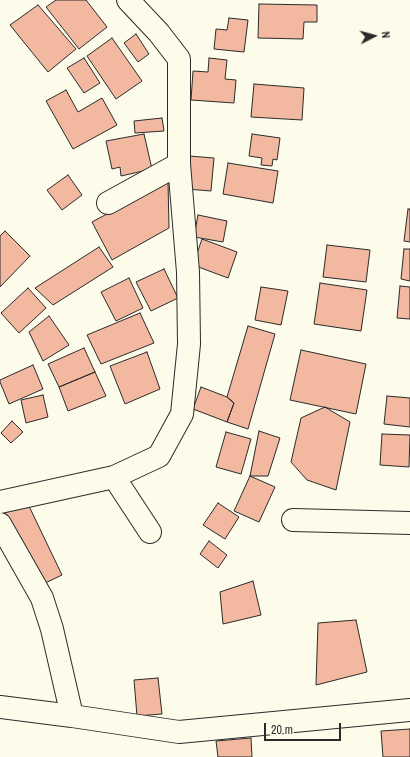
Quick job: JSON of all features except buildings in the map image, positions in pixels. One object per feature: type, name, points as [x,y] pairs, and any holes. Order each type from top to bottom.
[{"type":"street","points":[[0,502],[114,476],[159,456],[182,414],[189,344],[188,272],[179,164],[180,59],[159,33],[128,0]]},
{"type":"street","points":[[108,203],[179,164]]},
{"type":"street","points":[[114,476],[150,532]]},
{"type":"street","points":[[293,520],[410,523]]},
{"type":"street","points":[[0,524],[42,598],[52,629],[72,716]]},
{"type":"street","points":[[0,707],[179,732],[410,710]]}]
